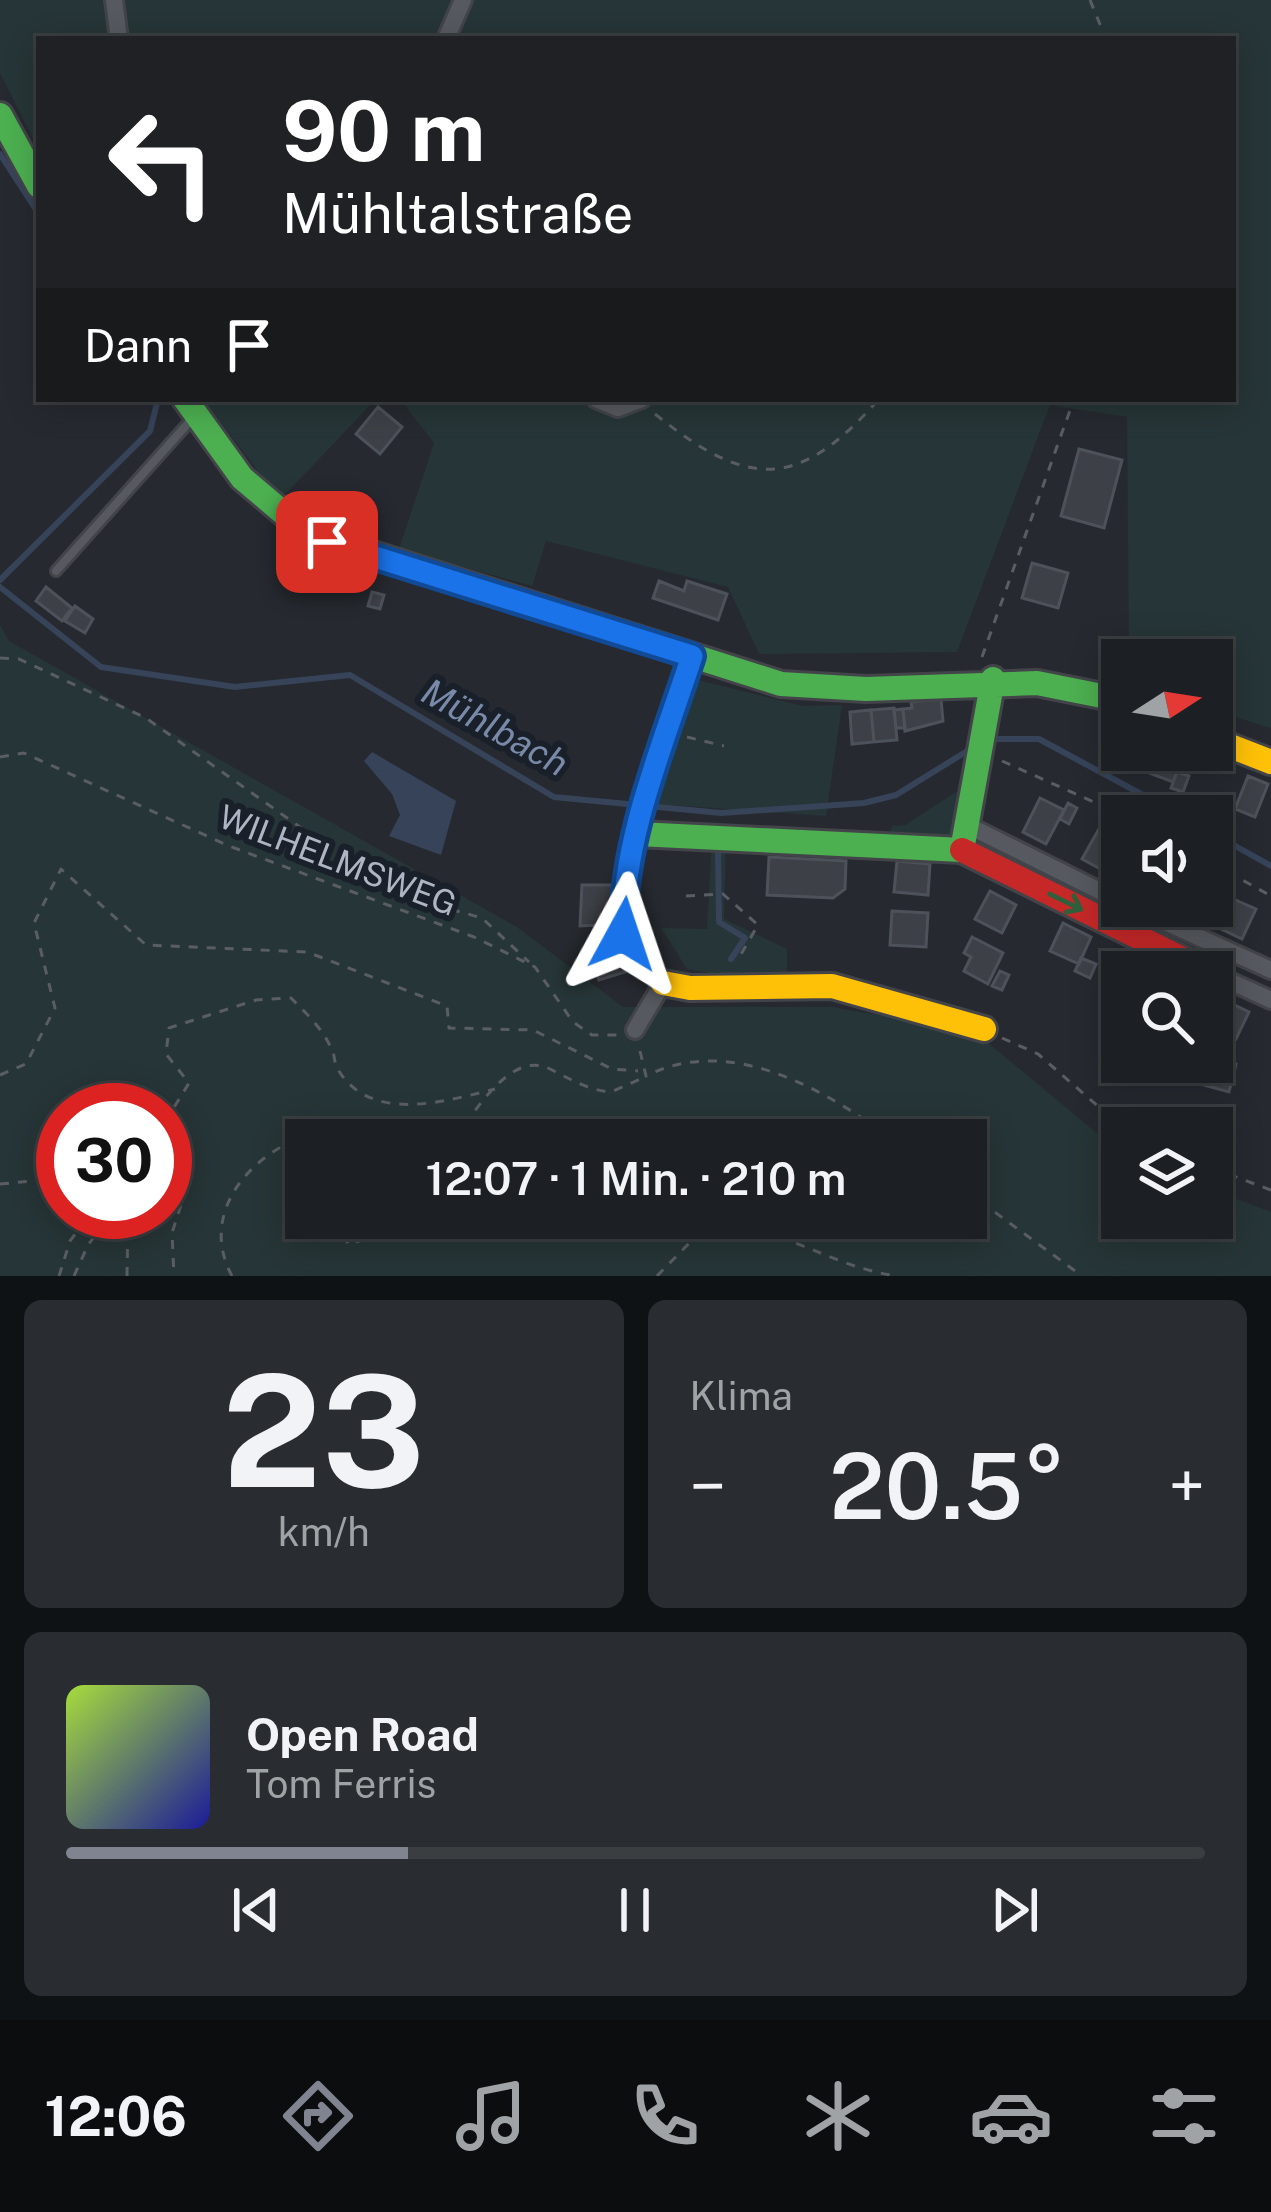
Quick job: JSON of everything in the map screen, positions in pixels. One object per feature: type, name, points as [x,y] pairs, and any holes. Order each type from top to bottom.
[{"type":"main road","points":[[0,115],[36,180]]},
{"type":"main road","points":[[191,407],[259,496],[308,533],[692,656],[806,688],[983,679],[1101,693]]},
{"type":"main road","points":[[965,838],[983,728],[983,679]]},
{"type":"main road","points":[[1233,747],[1271,762]]},
{"type":"main road","points":[[640,823],[965,838],[1170,951]]},
{"type":"main road","points":[[663,983],[690,988],[832,986],[984,1030]]},
{"type":"street","points":[[114,0],[118,36]]},
{"type":"street","points":[[447,36],[463,0]]},
{"type":"street","points":[[603,402],[618,408],[635,402]]},
{"type":"street","points":[[635,1030],[663,983],[639,962],[623,934],[622,896],[649,789],[692,656]]},
{"type":"street","points":[[965,838],[1101,893]]},
{"type":"street","points":[[1176,927],[1271,970]]},
{"type":"street","points":[[1244,958],[1234,984],[1271,1000]]},
{"type":"lane","points":[[56,571],[191,407]]},
{"type":"path","points":[[1090,0],[1105,36]]},
{"type":"path","points":[[643,402],[698,449],[771,473],[821,455],[876,402]]},
{"type":"path","points":[[983,679],[1073,402]]},
{"type":"path","points":[[0,658],[20,659],[146,718],[393,893],[482,918],[535,967]]},
{"type":"path","points":[[668,733],[724,746]]},
{"type":"path","name":"WILHELMSWEG","points":[[0,757],[24,752],[229,846],[474,937],[535,967],[573,1022],[592,1035],[635,1030]]},
{"type":"path","points":[[977,762],[1008,760],[1101,805]]},
{"type":"path","points":[[0,1075],[26,1064],[55,1008],[34,923],[61,868],[146,946],[307,952],[447,1006],[448,1028],[532,1030],[612,1069],[641,1071]]},
{"type":"path","points":[[1233,875],[1271,896]]},
{"type":"path","points":[[686,896],[723,894],[758,925],[737,961]]},
{"type":"path","points":[[189,1083],[166,1054],[169,1028],[272,998],[291,998],[315,1022],[337,1068],[372,1099],[392,1104],[442,1102],[495,1089]]},
{"type":"path","points":[[635,1030],[641,1071],[646,1076]]},
{"type":"path","points":[[984,1030],[1039,1054],[1101,1108]]},
{"type":"path","points":[[471,1119],[508,1076],[538,1065],[599,1091],[622,1091],[646,1076],[737,1061],[772,1070],[866,1119]]},
{"type":"path","points":[[232,1276],[222,1232],[233,1187],[256,1160],[285,1144]]},
{"type":"path","points":[[1233,1176],[1271,1190]]},
{"type":"path","points":[[0,1184],[36,1181]]},
{"type":"path","points":[[987,1206],[1082,1276]]},
{"type":"path","points":[[657,1276],[705,1228],[736,1226],[757,1227],[864,1271],[897,1276]]},
{"type":"path","points":[[59,1276],[71,1239]]},
{"type":"path","points":[[74,1276],[97,1239]]},
{"type":"path","points":[[128,1239],[128,1276]]},
{"type":"path","points":[[172,1239],[174,1276]]},
{"type":"shaded area","points":[[0,0],[1271,0],[1271,728],[1233,716],[1233,639],[1129,639],[1127,417],[1050,405],[957,652],[759,654],[728,587],[546,541],[532,586],[399,549],[434,443],[402,402],[586,402],[618,417],[644,410],[651,402],[1236,402],[1236,36],[36,36],[36,145],[0,73]]},
{"type":"shaded area","points":[[205,402],[373,402],[280,500]]},
{"type":"shaded area","points":[[0,625],[9,641],[517,927],[623,1007],[832,1007],[975,1032],[1101,1137],[1101,1239],[1233,1239],[1233,1197],[1271,1212],[1271,1276],[0,1276]]},
{"type":"shaded area","points":[[694,679],[803,706],[842,705],[826,816],[657,804]]},
{"type":"shaded area","points":[[956,792],[965,793],[953,844],[888,839],[892,826],[905,825]]},
{"type":"shaded area","points":[[726,843],[724,919],[787,949],[787,974],[744,979],[687,969],[661,928],[707,929],[711,854]]},
{"type":"water","points":[[372,752],[456,801],[441,855],[389,836],[400,815],[392,794],[364,761]]},
{"type":"building","points":[[378,407],[402,427],[380,454],[356,434]]},
{"type":"building","points":[[1079,449],[1122,460],[1104,528],[1061,516]]},
{"type":"building","points":[[1032,563],[1068,573],[1058,608],[1022,598]]},
{"type":"building","points":[[659,581],[684,591],[687,581],[727,594],[718,620],[653,598]]},
{"type":"building","points":[[46,587],[72,608],[62,621],[36,601]]},
{"type":"building","points":[[372,592],[384,595],[380,609],[368,606]]},
{"type":"building","points":[[75,606],[93,619],[85,633],[65,621]]},
{"type":"building","points":[[941,699],[943,721],[905,731],[903,709],[912,708],[911,702]]},
{"type":"building","points":[[894,708],[897,740],[874,742],[871,710]]},
{"type":"building","points":[[903,709],[905,728],[896,728],[894,710]]},
{"type":"building","points":[[871,710],[874,742],[852,744],[850,712]]},
{"type":"building","points":[[1144,771],[1177,771],[1173,782]]},
{"type":"building","points":[[1177,772],[1189,776],[1183,792],[1171,788]]},
{"type":"building","points":[[1248,776],[1268,784],[1255,817],[1235,809]]},
{"type":"building","points":[[1040,798],[1064,810],[1046,844],[1023,832]]},
{"type":"building","points":[[1068,803],[1077,808],[1069,824],[1060,819]]},
{"type":"building","points":[[1100,827],[1101,828],[1101,869],[1082,859]]},
{"type":"building","points":[[769,857],[846,861],[845,889],[833,898],[767,895]]},
{"type":"building","points":[[897,861],[930,864],[928,895],[894,892]]},
{"type":"building","points":[[582,885],[612,885],[614,915],[601,915],[601,925],[580,926]]},
{"type":"building","points":[[990,891],[1016,905],[1002,933],[975,919]]},
{"type":"building","points":[[1233,899],[1256,909],[1242,939],[1217,927],[1233,927]]},
{"type":"building","points":[[892,911],[928,913],[926,947],[890,945]]},
{"type":"building","points":[[1063,923],[1091,937],[1079,964],[1050,951]]},
{"type":"building","points":[[972,937],[1003,953],[988,984],[964,971],[971,957],[964,953]]},
{"type":"building","points":[[611,941],[625,972],[599,980],[586,949]]},
{"type":"building","points":[[1081,958],[1096,964],[1090,978],[1075,971]]},
{"type":"building","points":[[1000,971],[1009,975],[1002,990],[992,986]]},
{"type":"building","points":[[1233,1004],[1249,1012],[1233,1038]]},
{"type":"building","points":[[1196,1083],[1231,1083],[1229,1092]]},
{"type":"waterway","name":"Mühlbach","points":[[0,154],[36,209]]},
{"type":"waterway","name":"Mühlbach","points":[[0,580],[150,431],[157,402]]},
{"type":"waterway","name":"Mühlbach","points":[[0,587],[101,667],[235,687],[350,675],[554,797],[721,813],[864,803],[896,795],[972,748]]},
{"type":"waterway","name":"Mühlbach","points":[[989,739],[1039,739],[1143,795]]},
{"type":"waterway","name":"Mühlbach","points":[[1233,845],[1271,866]]},
{"type":"waterway","points":[[712,849],[718,850],[719,922],[745,938],[731,959]]},
{"type":"traffic: fast","points":[[0,115],[36,181]]},
{"type":"traffic: fast","points":[[187,402],[242,478],[307,533],[781,684],[866,689],[1037,683],[1101,696]]},
{"type":"traffic: fast","points":[[638,834],[962,850],[993,679]]},
{"type":"traffic: slow","points":[[1233,747],[1271,762]]},
{"type":"traffic: slow","points":[[663,983],[690,988],[832,986],[984,1029]]},
{"type":"traffic: jam","points":[[962,850],[1166,951]]},
{"type":"route","points":[[327,542],[692,656],[622,896],[623,934]]}]
